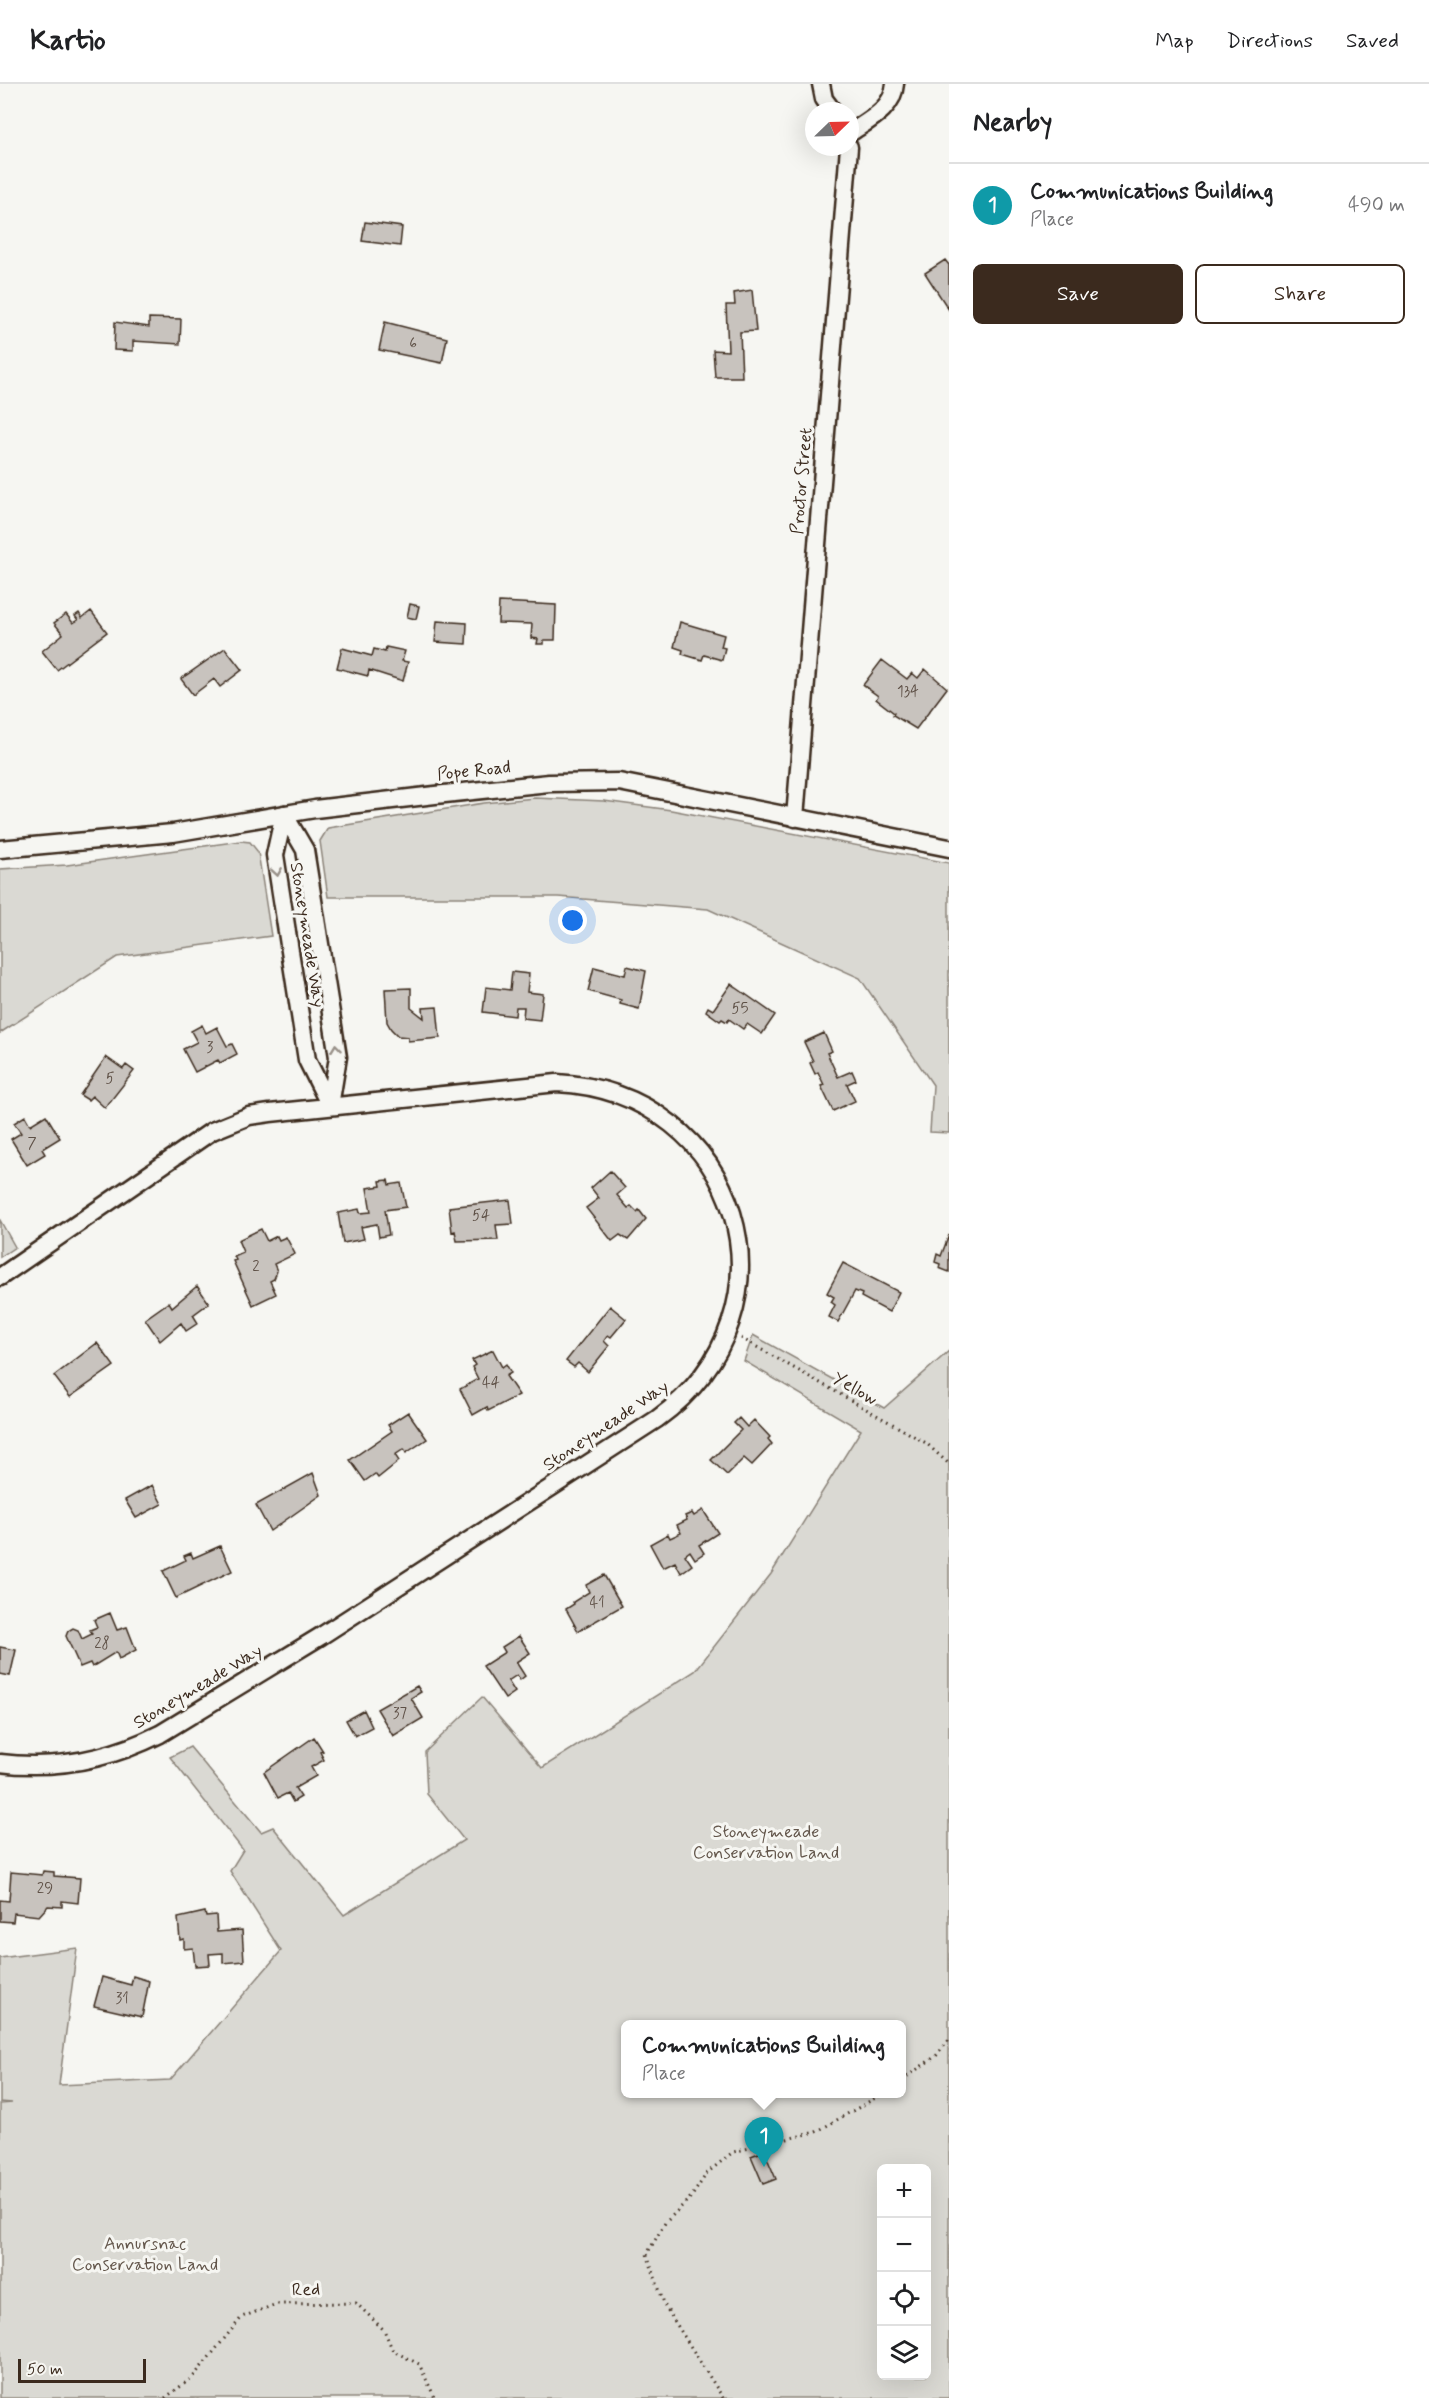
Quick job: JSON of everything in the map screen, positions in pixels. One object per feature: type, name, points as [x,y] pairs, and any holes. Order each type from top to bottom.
[{"type":"street","points":[[821,84],[827,102]]},
{"type":"street","points":[[859,127],[882,111],[892,97],[895,84]]},
{"type":"street","name":"Proctor Street","points":[[795,818],[848,156]]},
{"type":"street","name":"Pope Road","points":[[0,849],[173,833],[284,814],[549,783],[619,782],[949,848]]},
{"type":"street","name":"Stoneymeade Way","points":[[284,814],[275,855],[307,1060],[330,1106]]},
{"type":"street","name":"Stoneymeade Way","points":[[284,814],[305,850],[329,999],[338,1057],[330,1106]]},
{"type":"street","name":"Stoneymeade Way","points":[[0,1277],[212,1131],[249,1116],[557,1083],[598,1087],[654,1110],[671,1122],[700,1150],[722,1185],[733,1214],[739,1244],[740,1284],[732,1322],[714,1361],[688,1393],[657,1419],[321,1636],[160,1734],[135,1747],[88,1761],[39,1766],[0,1763]]},
{"type":"path","name":"Yellow","points":[[744,1340],[926,1443],[949,1464]]},
{"type":"path","points":[[906,2077],[936,2056],[949,2040]]},
{"type":"path","points":[[723,2398],[665,2306],[647,2254],[665,2223],[692,2196],[707,2173],[733,2152],[816,2132],[875,2098]]},
{"type":"path","name":"Red","points":[[165,2398],[193,2377],[242,2317],[277,2304],[356,2303],[384,2330],[393,2351],[419,2364],[435,2398]]},
{"type":"green space","points":[[535,798],[604,801],[671,810],[949,863],[949,1133],[930,1132],[933,1085],[860,978],[708,909],[558,897],[328,897],[320,841],[328,828],[484,803]]},
{"type":"green space","points":[[241,841],[250,842],[258,852],[271,936],[117,957],[0,1033],[0,869],[67,865]]},
{"type":"green space","points":[[0,1220],[15,1247],[0,1257]]},
{"type":"green space","points":[[753,1335],[884,1408],[949,1351],[949,2398],[0,2398],[0,2104],[12,2103],[0,2102],[0,1958],[77,1948],[59,2085],[170,2080],[281,1951],[230,1871],[243,1850],[170,1757],[190,1747],[261,1832],[273,1827],[344,1915],[464,1840],[427,1794],[425,1752],[482,1697],[542,1768],[695,1671],[771,1574],[861,1430],[744,1361]]},
{"type":"building","points":[[365,222],[402,227],[400,246],[362,241]]},
{"type":"building","points":[[945,260],[949,265],[949,310],[925,273]]},
{"type":"building","points":[[752,290],[756,331],[740,332],[742,377],[715,377],[713,350],[728,351],[726,305],[735,305],[734,293]]},
{"type":"building","points":[[149,318],[181,319],[180,344],[133,341],[133,351],[114,350],[115,322],[149,327]]},
{"type":"building","points":[[385,322],[447,338],[442,363],[379,350]]},
{"type":"building","points":[[499,602],[556,605],[555,640],[544,640],[544,644],[537,644],[538,639],[531,638],[532,624],[498,623]]},
{"type":"building","points":[[410,604],[419,606],[416,619],[407,617]]},
{"type":"building","points":[[91,611],[107,632],[57,670],[42,651],[63,634],[54,623],[66,614],[73,623],[78,620],[75,616],[79,613],[82,618]]},
{"type":"building","points":[[437,621],[467,623],[466,644],[435,642]]},
{"type":"building","points":[[680,622],[724,635],[721,647],[725,648],[722,660],[704,655],[702,660],[682,654],[683,650],[674,647]]},
{"type":"building","points":[[386,647],[405,651],[402,661],[408,662],[403,681],[369,670],[368,676],[337,668],[342,648],[372,656],[374,649],[385,652]]},
{"type":"building","points":[[225,648],[242,670],[220,687],[214,679],[193,695],[181,679]]},
{"type":"building","points":[[882,660],[907,679],[912,673],[918,678],[925,669],[947,688],[916,729],[893,715],[894,713],[876,699],[878,696],[863,685]]},
{"type":"building","points":[[627,966],[646,971],[639,1009],[620,1004],[621,1000],[588,991],[594,967],[625,975]]},
{"type":"building","points":[[512,972],[529,974],[527,992],[543,994],[540,1020],[523,1018],[524,1007],[516,1007],[515,1016],[483,1012],[486,987],[510,990]]},
{"type":"building","points":[[731,984],[775,1015],[762,1034],[747,1024],[743,1029],[729,1019],[727,1022],[722,1019],[720,1021],[706,1011],[708,1007],[713,1010]]},
{"type":"building","points":[[411,988],[411,1008],[424,1018],[423,1008],[437,1007],[440,1038],[408,1041],[408,1037],[398,1036],[391,1029],[387,1022],[385,989]]},
{"type":"building","points":[[202,1025],[206,1033],[217,1027],[227,1046],[232,1044],[237,1054],[220,1063],[218,1060],[195,1072],[183,1049],[197,1042],[191,1031]]},
{"type":"building","points":[[824,1033],[832,1051],[827,1053],[838,1077],[852,1071],[856,1080],[847,1084],[855,1101],[833,1111],[821,1086],[824,1085],[818,1072],[815,1074],[810,1063],[813,1061],[804,1042]]},
{"type":"building","points":[[106,1057],[123,1069],[126,1065],[134,1071],[105,1108],[92,1096],[88,1100],[80,1095]]},
{"type":"building","points":[[46,1115],[60,1138],[42,1149],[45,1154],[27,1165],[11,1139],[21,1133],[14,1123],[25,1116],[30,1125]]},
{"type":"building","points":[[610,1171],[625,1188],[617,1195],[628,1208],[631,1206],[637,1212],[639,1210],[646,1219],[628,1240],[620,1235],[612,1241],[586,1208],[599,1198],[591,1188]]},
{"type":"building","points":[[388,1180],[389,1185],[401,1183],[406,1207],[385,1210],[389,1235],[379,1237],[377,1224],[361,1227],[364,1239],[343,1243],[338,1213],[359,1209],[360,1213],[371,1212],[367,1188],[381,1186],[380,1181]]},
{"type":"building","points":[[510,1200],[513,1224],[496,1225],[498,1240],[457,1241],[455,1231],[452,1232],[449,1207]]},
{"type":"building","points":[[261,1229],[267,1241],[277,1236],[279,1240],[286,1237],[295,1254],[274,1264],[277,1271],[274,1279],[270,1281],[276,1294],[253,1305],[233,1261],[236,1260],[234,1256],[243,1252],[238,1240]]},
{"type":"building","points":[[949,1235],[949,1272],[939,1268],[940,1264],[935,1262],[937,1254],[941,1256]]},
{"type":"building","points":[[843,1263],[899,1292],[889,1312],[861,1297],[862,1294],[855,1291],[838,1322],[829,1317],[835,1305],[831,1302],[834,1297],[827,1293]]},
{"type":"building","points":[[197,1286],[209,1303],[193,1315],[198,1323],[186,1331],[181,1323],[160,1341],[145,1319],[169,1302],[172,1307]]},
{"type":"building","points":[[610,1306],[626,1319],[611,1337],[608,1335],[604,1341],[609,1346],[588,1372],[578,1363],[574,1367],[566,1361]]},
{"type":"building","points":[[97,1343],[114,1366],[70,1397],[54,1376]]},
{"type":"building","points":[[493,1350],[502,1367],[506,1364],[511,1373],[506,1376],[519,1395],[488,1411],[487,1407],[473,1415],[460,1389],[478,1379],[472,1367],[475,1365],[472,1360]]},
{"type":"building","points":[[408,1412],[427,1439],[406,1453],[404,1449],[395,1455],[399,1461],[378,1478],[375,1474],[365,1481],[350,1460],[392,1431],[388,1425]]},
{"type":"building","points":[[739,1418],[747,1427],[754,1420],[770,1437],[768,1439],[772,1444],[752,1465],[744,1458],[727,1475],[711,1460],[741,1430],[734,1423]]},
{"type":"building","points":[[313,1473],[321,1495],[270,1531],[256,1505]]},
{"type":"building","points":[[152,1485],[162,1504],[136,1518],[125,1500]]},
{"type":"building","points":[[703,1510],[718,1533],[699,1545],[704,1553],[695,1559],[690,1551],[685,1555],[692,1565],[681,1573],[675,1562],[663,1568],[650,1544],[668,1534],[670,1538],[681,1533],[677,1525],[687,1520],[685,1516],[692,1513],[694,1516]]},
{"type":"building","points":[[220,1546],[232,1571],[176,1598],[163,1571],[186,1560],[184,1556],[191,1553],[193,1558]]},
{"type":"building","points":[[604,1575],[622,1606],[578,1631],[566,1609],[589,1592],[586,1585]]},
{"type":"building","points":[[110,1613],[117,1630],[127,1627],[136,1650],[119,1659],[116,1652],[92,1667],[90,1663],[80,1667],[66,1636],[68,1631],[73,1628],[78,1630],[82,1639],[92,1634],[90,1630],[97,1627],[94,1620]]},
{"type":"building","points":[[519,1636],[530,1653],[516,1662],[525,1676],[520,1680],[517,1675],[508,1681],[515,1692],[505,1699],[483,1666],[505,1652],[502,1647]]},
{"type":"building","points":[[0,1647],[16,1650],[10,1676],[0,1674]]},
{"type":"building","points":[[417,1686],[421,1692],[411,1698],[423,1718],[393,1736],[377,1709]]},
{"type":"building","points":[[364,1710],[372,1727],[355,1736],[346,1720]]},
{"type":"building","points":[[314,1737],[323,1751],[320,1752],[324,1760],[311,1767],[316,1776],[295,1788],[301,1797],[293,1802],[288,1793],[278,1798],[264,1772]]},
{"type":"building","points":[[43,1871],[54,1872],[54,1876],[80,1878],[78,1903],[62,1901],[62,1907],[48,1906],[39,1916],[14,1913],[13,1922],[0,1921],[0,1900],[9,1901],[11,1872],[42,1875]]},
{"type":"building","points":[[205,1912],[206,1916],[216,1915],[217,1932],[242,1930],[244,1961],[223,1963],[223,1953],[209,1954],[210,1965],[195,1966],[193,1948],[184,1949],[184,1939],[180,1940],[178,1918]]},
{"type":"building","points":[[133,1976],[149,1981],[142,2017],[94,2006],[102,1977],[131,1985]]},
{"type":"building","points":[[764,2151],[776,2179],[763,2184],[751,2156]]},
{"type":"place","name":"Communications Building","points":[[764,2167]]},
{"type":"park label","name":"Stoneymeade Conservation Land","points":[[766,1842]]},
{"type":"park label","name":"Annursnac Conservation Land","points":[[145,2254]]}]
